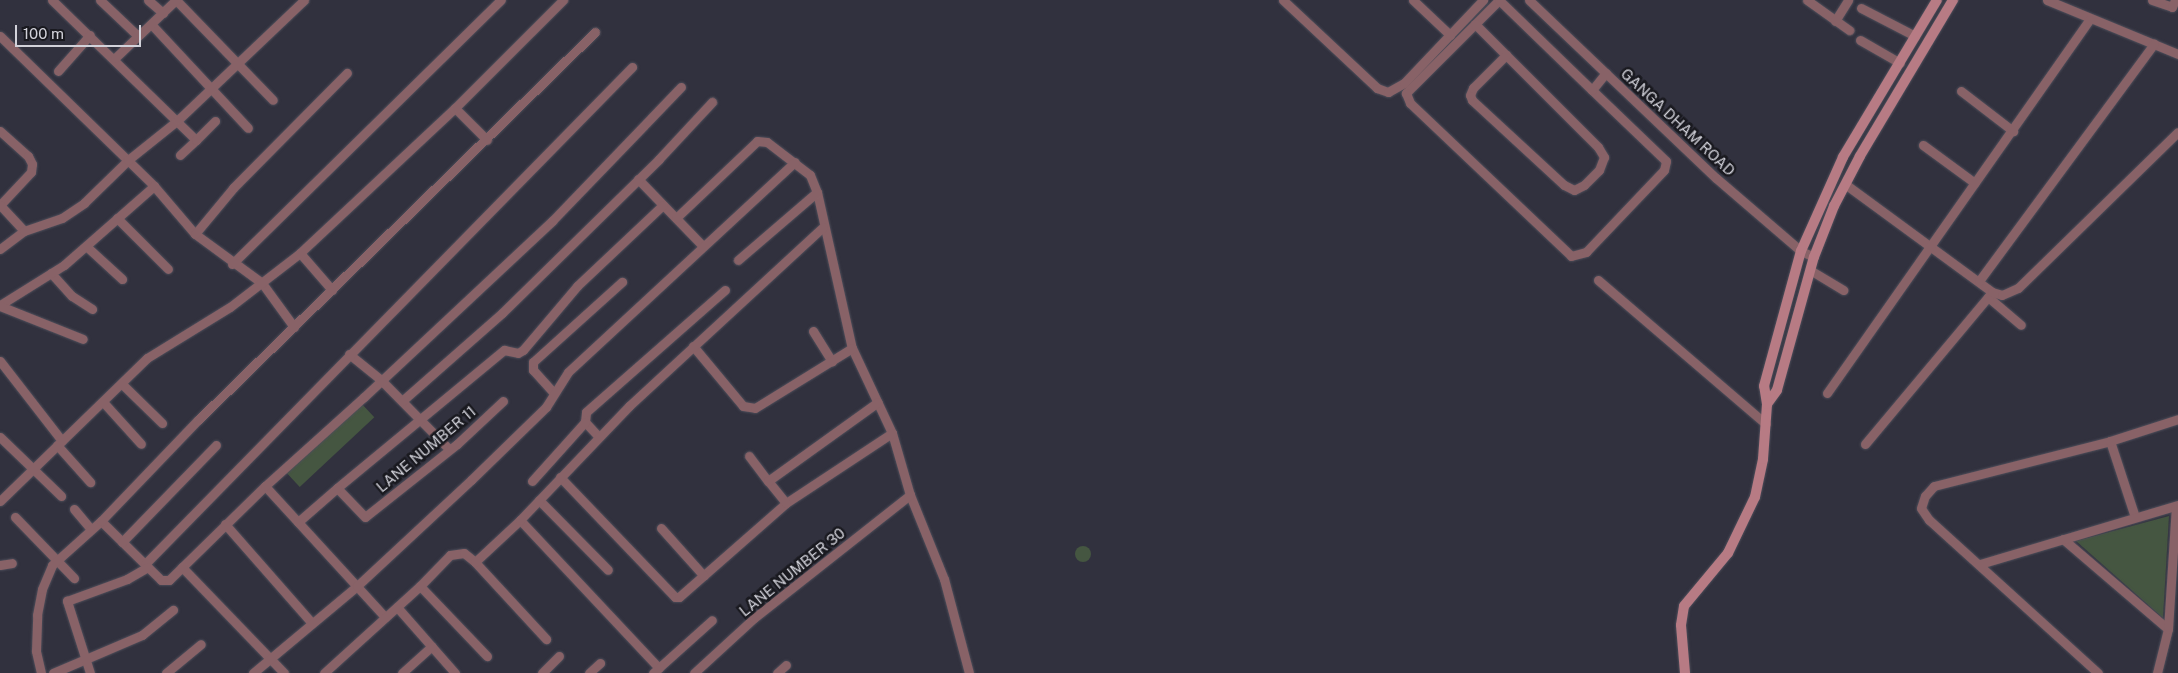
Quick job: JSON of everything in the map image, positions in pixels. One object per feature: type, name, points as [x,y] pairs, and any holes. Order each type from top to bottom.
[{"type":"main road","points":[[1685,673],[1681,625],[1684,606],[1721,564],[1744,526],[1763,459],[1767,404],[1764,386],[1801,251],[1843,157],[1937,0]]},
{"type":"main road","points":[[1767,404],[1777,390],[1814,257],[1845,184],[1953,0]]},
{"type":"street","points":[[52,0],[115,58],[196,140]]},
{"type":"street","points":[[100,0],[138,36]]},
{"type":"street","points":[[148,0],[163,13]]},
{"type":"street","points":[[115,58],[176,0],[273,100]]},
{"type":"street","points":[[232,264],[501,0]]},
{"type":"street","points":[[0,502],[104,403],[147,358],[230,307],[300,253],[455,108],[563,0]]},
{"type":"street","points":[[1283,0],[1377,88],[1388,92],[1404,84],[1483,0]]},
{"type":"street","points":[[1413,0],[1450,35]]},
{"type":"street","points":[[1499,0],[1666,161],[1664,170],[1586,252],[1571,256],[1408,98],[1408,88],[1499,0]]},
{"type":"street","name":"GANGA DHAM ROAD","points":[[1529,0],[1716,178],[1801,251],[1814,257]]},
{"type":"street","points":[[1807,0],[1849,30]]},
{"type":"street","points":[[1835,21],[1848,0]]},
{"type":"street","points":[[2047,0],[2089,20],[2178,54]]},
{"type":"street","points":[[2152,0],[2172,7],[2175,0]]},
{"type":"street","points":[[0,249],[24,231],[62,218],[84,203],[128,160],[178,120],[301,1]]},
{"type":"street","points":[[1861,8],[1915,36]]},
{"type":"street","points":[[1827,393],[2013,131],[2089,20]]},
{"type":"street","points":[[151,24],[248,128]]},
{"type":"street","points":[[1475,24],[1506,55],[1598,147],[1604,156],[1599,170],[1584,185],[1574,190],[1564,185],[1472,100],[1470,95],[1474,88],[1506,55]]},
{"type":"street","points":[[41,673],[36,651],[37,615],[46,575],[58,559],[101,521],[294,327],[487,140],[595,32]]},
{"type":"street","points":[[58,71],[90,35]]},
{"type":"street","points":[[0,36],[154,186],[195,234],[232,264],[262,284],[294,327]]},
{"type":"street","points":[[1860,40],[1900,63]]},
{"type":"street","points":[[1979,281],[2154,44]]},
{"type":"street","points":[[90,673],[67,600],[127,579],[146,565],[349,354],[632,67]]},
{"type":"street","points":[[195,234],[233,188],[347,73]]},
{"type":"street","points":[[1592,90],[1606,73]]},
{"type":"street","points":[[101,521],[162,580],[169,580],[265,486],[552,221],[681,87]]},
{"type":"street","points":[[1961,91],[2013,131]]},
{"type":"street","points":[[402,401],[502,313],[638,179],[712,102]]},
{"type":"street","points":[[455,108],[487,140]]},
{"type":"street","points":[[180,155],[216,122]]},
{"type":"street","points":[[1990,295],[2002,295],[2018,288],[2178,132]]},
{"type":"street","points":[[1,133],[28,156],[32,164],[31,172],[0,205],[24,231]]},
{"type":"street","points":[[676,218],[757,141],[767,142],[810,175],[817,192],[822,227],[848,319],[852,348],[892,433],[910,495],[944,579],[969,673]]},
{"type":"street","points":[[1923,145],[1975,183]]},
{"type":"street","points":[[253,673],[357,586],[546,408],[553,392],[568,372],[702,245],[795,162]]},
{"type":"street","points":[[638,179],[702,245]]},
{"type":"street","points":[[1845,184],[1931,244],[1979,281],[1990,295],[2021,325]]},
{"type":"street","points":[[0,306],[51,273],[86,246],[154,186]]},
{"type":"street","points":[[738,260],[817,192]]},
{"type":"street","points":[[518,353],[578,286],[663,205]]},
{"type":"street","points":[[117,218],[168,269]]},
{"type":"street","points":[[475,562],[520,520],[599,437],[693,346],[822,227]]},
{"type":"street","points":[[86,246],[122,278]]},
{"type":"street","points":[[300,253],[332,290]]},
{"type":"street","points":[[1810,270],[1843,290]]},
{"type":"street","points":[[51,273],[72,296],[92,309]]},
{"type":"street","points":[[1598,280],[1766,424]]},
{"type":"street","points":[[553,392],[533,370],[533,362],[622,282]]},
{"type":"street","points":[[599,437],[585,422],[584,416],[591,407],[725,290]]},
{"type":"street","points":[[1865,444],[1990,295]]},
{"type":"street","points":[[0,306],[83,339]]},
{"type":"street","points":[[813,331],[832,361]]},
{"type":"street","points":[[693,346],[743,406],[755,408],[852,348]]},
{"type":"street","points":[[298,522],[504,350],[530,354]]},
{"type":"street","points":[[349,354],[381,380],[450,449]]},
{"type":"street","points":[[0,361],[90,482]]},
{"type":"street","points":[[122,384],[162,423]]},
{"type":"street","name":"LANE NUMBER 11","points":[[337,488],[365,517],[450,449],[503,401]]},
{"type":"street","points":[[768,482],[878,402]]},
{"type":"street","points":[[104,403],[141,444]]},
{"type":"street","points":[[2098,673],[1980,564],[1929,520],[1922,508],[1925,496],[1934,486],[2110,441],[2178,420]]},
{"type":"street","points":[[532,480],[585,422]]},
{"type":"street","points":[[560,477],[675,597],[679,597],[786,503],[892,433]]},
{"type":"street","points":[[0,437],[61,496]]},
{"type":"street","points":[[2110,441],[2135,517]]},
{"type":"street","points":[[122,542],[216,445]]},
{"type":"street","points":[[749,456],[786,503]]},
{"type":"street","points":[[265,486],[385,617]]},
{"type":"street","name":"LANE NUMBER 30","points":[[694,673],[754,618],[910,495]]},
{"type":"street","points":[[539,500],[608,570]]},
{"type":"street","points":[[1980,564],[2177,506],[2168,629],[2157,673]]},
{"type":"street","points":[[74,509],[91,529]]},
{"type":"street","points":[[15,517],[58,559],[74,578]]},
{"type":"street","points":[[520,520],[656,670],[712,620]]},
{"type":"street","points":[[225,524],[312,623]]},
{"type":"street","points":[[661,528],[704,576]]},
{"type":"street","points":[[2063,539],[2168,629]]},
{"type":"street","points":[[324,673],[420,586],[450,555],[464,552],[546,638]]},
{"type":"street","points":[[0,565],[12,563]]},
{"type":"street","points":[[182,567],[284,673]]},
{"type":"street","points":[[420,586],[487,656]]},
{"type":"street","points":[[397,607],[455,673]]},
{"type":"street","points":[[53,673],[84,658],[142,635],[173,610]]},
{"type":"street","points":[[166,673],[201,644]]},
{"type":"street","points":[[402,673],[432,646]]},
{"type":"street","points":[[542,673],[559,656]]},
{"type":"street","points":[[588,673],[600,663]]},
{"type":"street","points":[[777,673],[786,665]]},
{"type":"green space","points":[[360,402],[374,417],[300,487],[285,472]]},
{"type":"green space","points":[[2169,516],[2163,618],[2076,541]]},
{"type":"green space","points":[[1083,546],[1091,554],[1083,562],[1075,554]]}]
